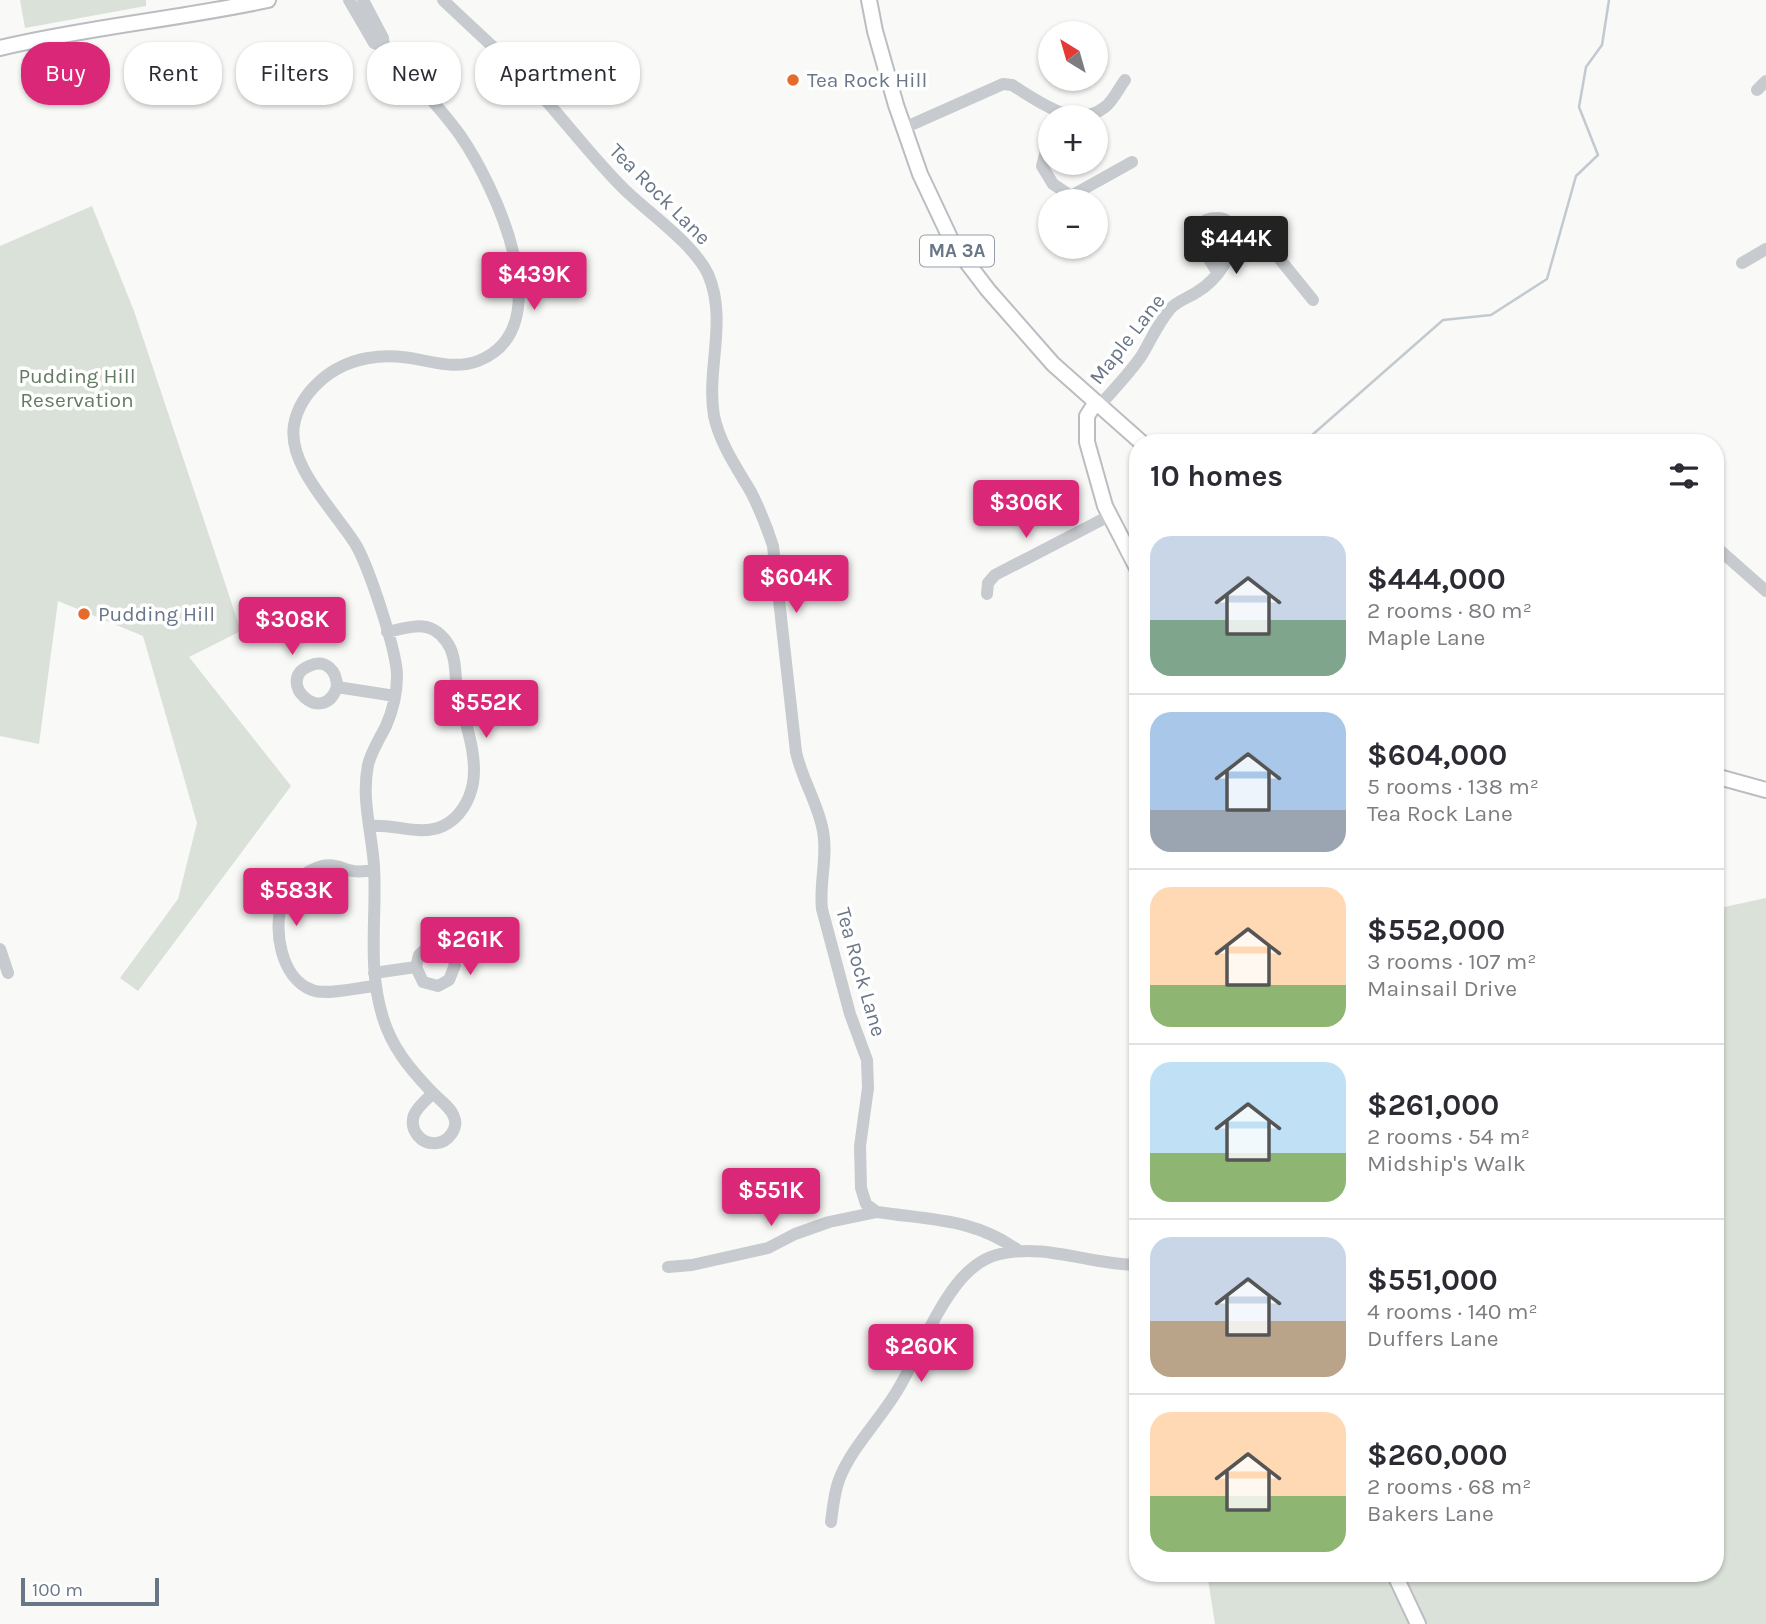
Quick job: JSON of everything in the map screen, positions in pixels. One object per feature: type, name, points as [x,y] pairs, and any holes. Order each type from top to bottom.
[{"type":"main road","points":[[0,48],[55,35],[268,0]]},
{"type":"main road","name":"MA 3A","points":[[869,0],[889,83],[934,209],[948,237],[966,264],[1053,364],[1132,434]]},
{"type":"main road","points":[[1098,403],[1087,416],[1085,430],[1101,498],[1129,553]]},
{"type":"main road","points":[[1724,778],[1766,790]]},
{"type":"main road","points":[[1398,1582],[1418,1624]]},
{"type":"street","points":[[349,0],[373,42]]},
{"type":"street","points":[[363,0],[383,42]]},
{"type":"street","name":"Tea Rock Lane","points":[[443,0],[533,86],[623,188],[666,226],[698,260],[708,275],[716,304],[717,327],[713,374],[714,414],[726,449],[764,519],[772,546],[796,752],[799,768],[820,817],[825,842],[822,909],[838,973],[867,1060],[868,1088],[859,1146],[861,1188],[866,1204],[877,1212]]},
{"type":"street","points":[[1107,105],[1125,80]]},
{"type":"street","points":[[904,128],[1003,84],[1012,85],[1042,105]]},
{"type":"street","points":[[433,1093],[397,1051],[381,1013],[375,979],[374,870],[365,797],[369,761],[388,720],[395,696],[395,659],[367,569],[357,547],[302,467],[293,437],[296,415],[307,395],[324,378],[348,363],[376,357],[404,357],[448,365],[471,363],[482,360],[504,341],[511,329],[519,304],[519,287],[507,231],[482,171],[458,133],[434,105]]},
{"type":"street","points":[[1048,175],[1053,184],[1071,196],[1132,162]]},
{"type":"street","points":[[1217,272],[1199,241],[1199,232],[1203,224],[1210,219],[1220,218],[1229,222],[1233,233],[1251,237],[1270,247],[1313,300]]},
{"type":"street","name":"Maple Lane","points":[[1098,403],[1142,356],[1171,308],[1198,292],[1217,272],[1230,253],[1233,233]]},
{"type":"street","points":[[1742,263],[1766,249]]},
{"type":"street","points":[[987,594],[988,583],[995,575],[1109,516]]},
{"type":"street","points":[[1724,554],[1766,591]]},
{"type":"street","points":[[369,826],[383,824],[421,831],[445,825],[463,809],[474,781],[473,756],[450,648],[436,631],[426,627],[415,626],[387,632]]},
{"type":"street","points":[[337,687],[395,696]]},
{"type":"street","points":[[374,870],[355,872],[331,864],[314,870],[289,890],[279,921],[281,950],[286,964],[309,990],[319,992],[416,967]]},
{"type":"street","points":[[0,949],[8,973]]},
{"type":"street","points":[[667,1267],[692,1265],[768,1248],[795,1234],[829,1222],[877,1212],[961,1223],[1003,1239],[1019,1251]]},
{"type":"street","points":[[831,1522],[835,1494],[844,1470],[895,1394],[956,1286],[971,1269],[987,1258],[1019,1251],[1129,1265]]},
{"type":"green space","points":[[20,0],[146,0],[146,6],[25,28]]},
{"type":"green space","name":"Pudding Hill Reservation","points":[[92,206],[134,311],[241,631],[189,657],[291,786],[138,991],[120,978],[178,899],[197,823],[143,636],[58,601],[39,744],[0,736],[0,246]]},
{"type":"green space","points":[[1766,898],[1766,1624],[1215,1624],[1208,1582],[1724,1582],[1724,907]]},
{"type":"waterway","points":[[1313,434],[1443,320],[1491,315],[1547,279],[1576,176],[1598,155],[1579,107],[1586,67],[1602,45],[1609,0]]},
{"type":"place","name":"Tea Rock Hill","points":[[793,80]]},
{"type":"place","name":"Pudding Hill","points":[[84,614]]}]
